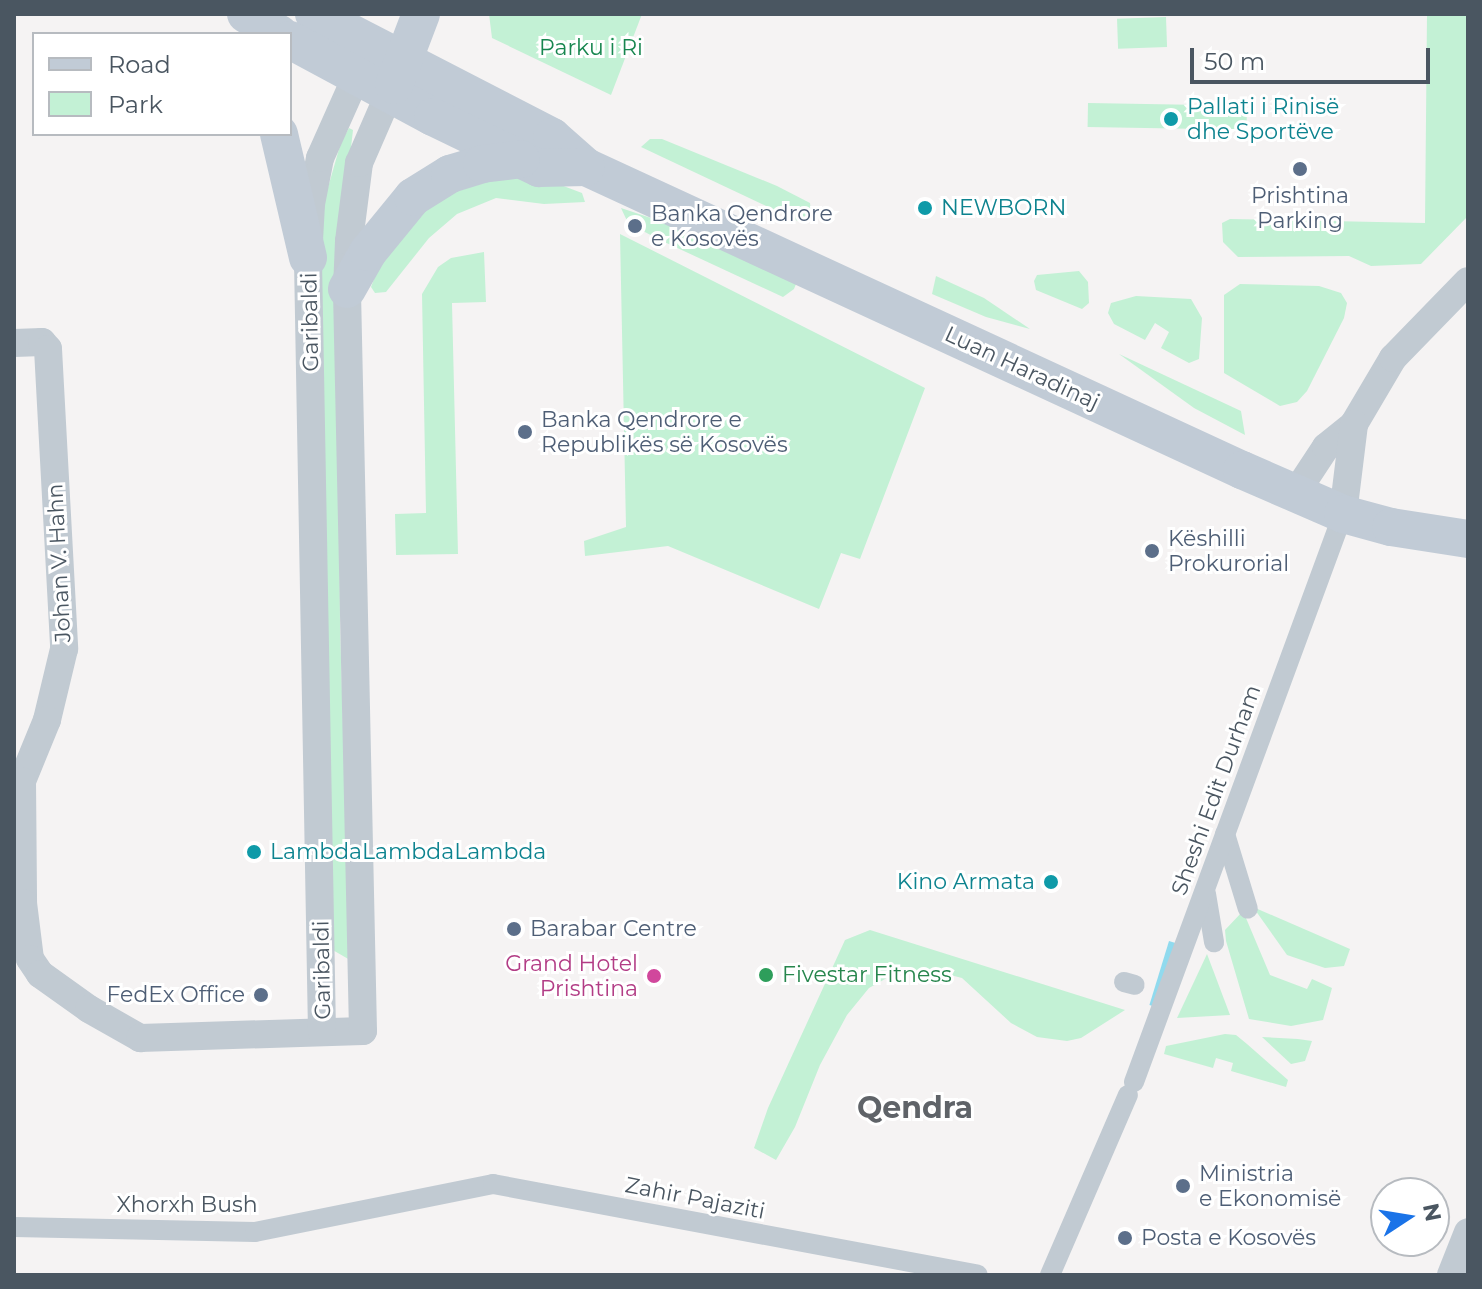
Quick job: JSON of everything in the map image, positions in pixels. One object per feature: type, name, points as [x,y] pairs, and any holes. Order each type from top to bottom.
[{"type":"main road","points":[[225,14],[235,32]]},
{"type":"main road","points":[[246,14],[276,32]]},
{"type":"main road","points":[[314,14],[381,70]]},
{"type":"main road","points":[[381,70],[405,14]]},
{"type":"main road","points":[[381,70],[421,14]]},
{"type":"main road","points":[[292,41],[381,70]]},
{"type":"main road","name":"Luan Haradinaj","points":[[381,70],[539,168],[586,167]]},
{"type":"main road","name":"Luan Haradinaj","points":[[381,70],[552,137],[586,167],[1295,494],[1343,514],[1391,527],[1468,539]]},
{"type":"main road","points":[[279,136],[308,258]]},
{"type":"main road","points":[[347,289],[368,252],[413,197],[450,174],[482,164],[521,159]]},
{"type":"street","name":"Garibaldi","points":[[381,70],[359,163],[349,241],[347,289],[363,1031],[322,1032],[308,258],[311,204],[320,158],[381,70]]},
{"type":"street","points":[[1295,494],[1326,447],[1354,424],[1393,358],[1468,281]]},
{"type":"street","name":"Johan V. Hahn","points":[[14,343],[42,342],[48,349],[64,649],[47,720],[18,781],[19,904],[28,951],[40,974],[115,1026],[140,1038],[322,1032]]},
{"type":"street","points":[[1343,514],[1354,424]]},
{"type":"street","name":"Sheshi Edit Durham","points":[[1050,1275],[1131,1088],[1343,514]]},
{"type":"street","points":[[1225,834],[1248,909]]},
{"type":"street","points":[[1205,888],[1214,942]]},
{"type":"street","points":[[1150,1038],[1171,1034]]},
{"type":"street","name":"Zahir Pajaziti","points":[[404,1201],[493,1184],[978,1275]]},
{"type":"street","name":"Xhorxh Bush","points":[[14,1227],[255,1232],[343,1217],[404,1201]]},
{"type":"street","points":[[1451,1275],[1468,1232]]},
{"type":"green space","name":"Parku i Ri","points":[[489,14],[642,14],[611,95],[492,38]]},
{"type":"green space","points":[[1427,14],[1468,14],[1468,216],[1421,264],[1371,266],[1349,256],[1238,257],[1223,242],[1222,223],[1230,219],[1425,223]]},
{"type":"green space","points":[[1166,17],[1167,47],[1118,49],[1117,19]]},
{"type":"green space","points":[[1088,103],[1247,106],[1247,130],[1088,127]]},
{"type":"green space","points":[[349,128],[353,130],[343,218],[339,349],[340,625],[350,960],[331,949],[319,219],[341,142]]},
{"type":"green space","points":[[650,139],[662,139],[777,186],[810,203],[812,220],[802,223],[641,147]]},
{"type":"green space","points":[[481,175],[537,176],[582,193],[585,202],[544,204],[496,198],[457,214],[429,238],[386,292],[375,293],[371,287],[389,240],[419,208]]},
{"type":"green space","points":[[621,208],[675,226],[796,284],[794,289],[783,297],[658,239],[628,223]]},
{"type":"green space","points":[[620,234],[925,388],[860,559],[841,553],[819,609],[668,546],[585,556],[584,541],[626,527]]},
{"type":"green space","points":[[484,252],[486,302],[452,303],[458,554],[396,555],[395,514],[426,513],[422,294],[438,267],[451,258]]},
{"type":"green space","points":[[1079,271],[1088,282],[1089,303],[1082,309],[1036,290],[1034,281],[1037,275]]},
{"type":"green space","points":[[936,276],[984,298],[1030,329],[986,317],[932,294]]},
{"type":"green space","points":[[1240,284],[1319,286],[1341,293],[1347,303],[1344,318],[1307,391],[1297,402],[1280,406],[1224,373],[1224,295]]},
{"type":"green space","points":[[1136,296],[1191,299],[1202,318],[1199,359],[1189,363],[1161,348],[1169,332],[1155,323],[1145,340],[1114,324],[1108,313],[1111,303]]},
{"type":"green space","points":[[1119,354],[1241,411],[1245,435],[1194,408]]},
{"type":"green space","points":[[1253,907],[1350,949],[1344,966],[1325,968],[1287,955]]},
{"type":"green space","points":[[1243,911],[1270,975],[1307,989],[1312,979],[1332,988],[1323,1020],[1291,1026],[1249,1019],[1225,930]]},
{"type":"green space","points":[[870,930],[1125,1010],[1081,1038],[1067,1041],[1037,1037],[1011,1023],[962,978],[927,969],[894,974],[869,988],[847,1015],[820,1065],[795,1127],[776,1160],[754,1148],[768,1108],[845,940]]},
{"type":"green space","points":[[1207,954],[1230,1015],[1177,1018]]},
{"type":"green space","points":[[1225,1034],[1236,1035],[1247,1044],[1288,1080],[1286,1087],[1231,1071],[1233,1063],[1216,1058],[1213,1068],[1164,1054],[1166,1046]]},
{"type":"green space","points":[[1262,1037],[1312,1041],[1305,1061],[1291,1064]]},
{"type":"water","points":[[1169,941],[1179,944],[1159,1008],[1149,1005]]},
{"type":"place","name":"Pallati i Rinisë dhe Sportëve","points":[[1171,119]]},
{"type":"place","name":"Prishtina Parking","points":[[1300,169]]},
{"type":"place","name":"NEWBORN","points":[[925,208]]},
{"type":"place","name":"Banka Qendrore e Kosovës","points":[[635,226]]},
{"type":"place","name":"Banka Qendrore e Republikës së Kosovës","points":[[525,432]]},
{"type":"place","name":"Këshilli Prokurorial","points":[[1152,551]]},
{"type":"place","name":"LambdaLambdaLambda","points":[[254,852]]},
{"type":"place","name":"Kino Armata","points":[[1051,882]]},
{"type":"place","name":"Barabar Centre","points":[[514,929]]},
{"type":"place","name":"Fivestar Fitness","points":[[766,975]]},
{"type":"place","name":"Grand Hotel Prishtina","points":[[654,976]]},
{"type":"place","name":"FedEx Office","points":[[261,995]]},
{"type":"place","name":"Ministria e Ekonomisë","points":[[1183,1186]]},
{"type":"place","name":"Posta e Kosovës","points":[[1125,1238]]},
{"type":"district","name":"Qendra","points":[[915,1108]]}]
